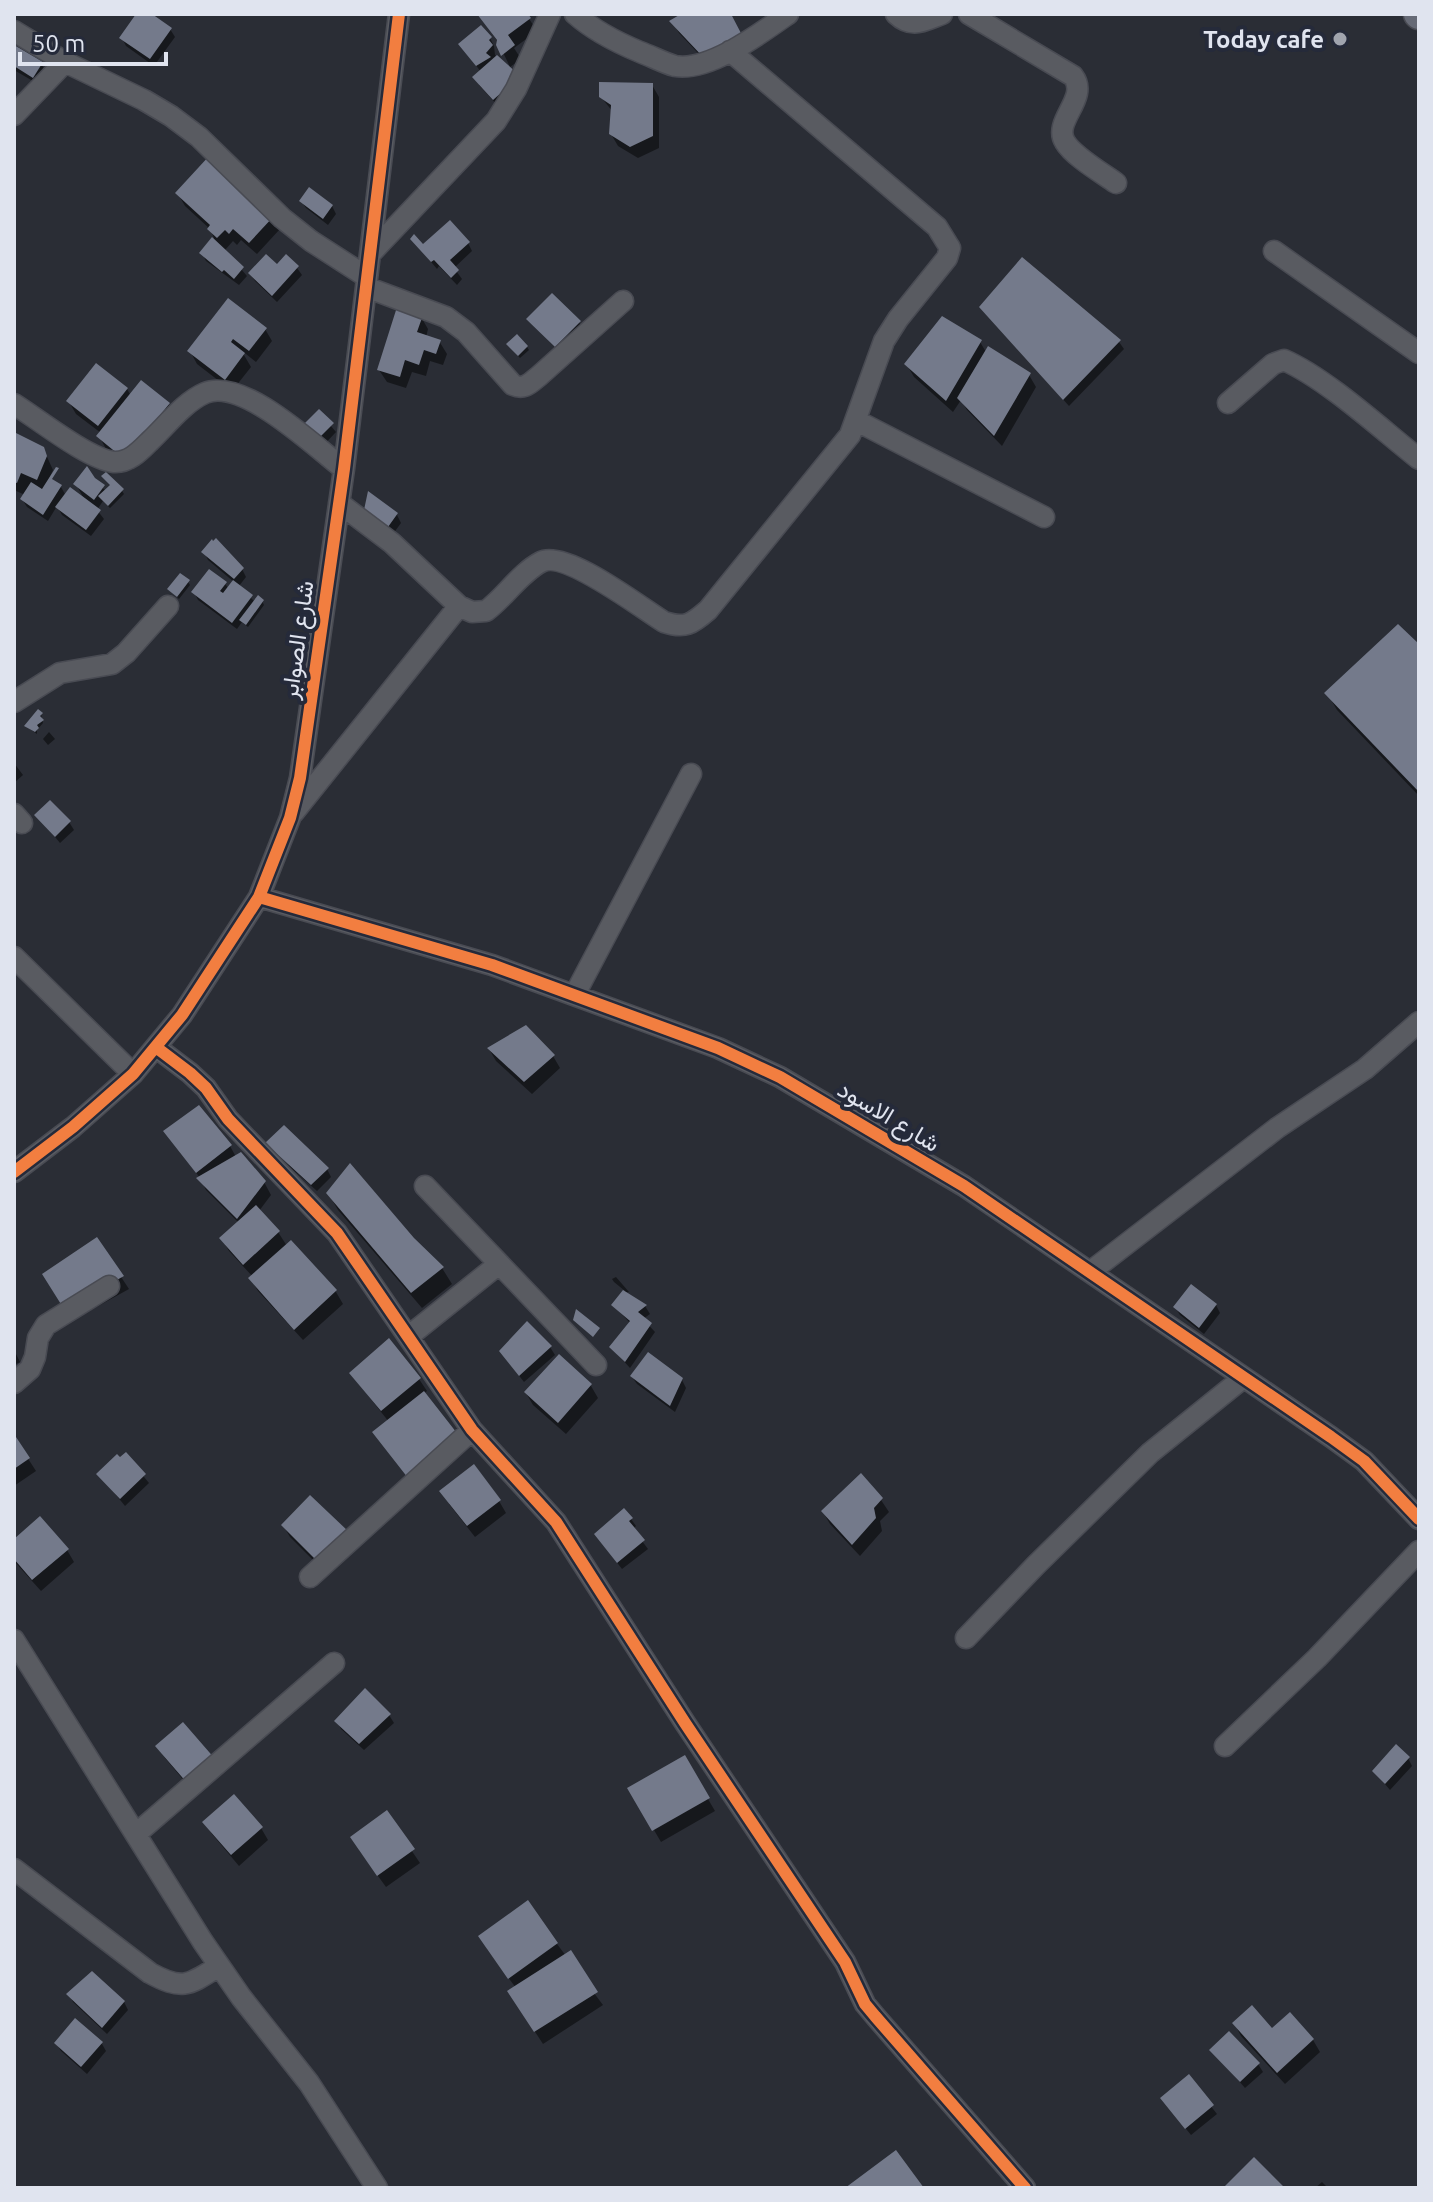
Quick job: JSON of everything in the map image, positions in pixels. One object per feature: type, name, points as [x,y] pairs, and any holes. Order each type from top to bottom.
[{"type":"street","name":"شارع الصوابر","points":[[14,1172],[73,1127],[133,1074],[157,1048],[259,897],[290,818],[300,778],[344,469],[399,14]]},
{"type":"street","points":[[371,253],[496,121],[516,89],[550,14]]},
{"type":"street","points":[[575,14],[590,27],[625,46],[675,66],[691,66],[730,51],[788,14]]},
{"type":"street","points":[[896,14],[912,24],[942,14]]},
{"type":"street","points":[[969,14],[1073,76],[1078,91],[1062,132],[1063,140],[1069,148],[1116,183]]},
{"type":"street","points":[[14,31],[65,62],[171,116],[199,137],[282,218],[311,241],[367,282],[446,317],[466,332],[513,385],[526,387],[623,301]]},
{"type":"street","points":[[339,503],[392,543],[459,606],[472,612],[486,611],[533,566],[545,559],[577,567],[664,622],[681,627],[692,624],[708,610],[850,435],[884,341],[947,258],[950,248],[937,227],[730,51]]},
{"type":"street","points":[[14,115],[65,62]]},
{"type":"street","points":[[1274,251],[1419,353]]},
{"type":"street","points":[[1228,403],[1273,364],[1284,360],[1298,366],[1419,459]]},
{"type":"street","points":[[14,404],[90,454],[116,462],[136,456],[180,411],[205,393],[225,390],[253,399],[344,469]]},
{"type":"street","points":[[857,421],[1044,517]]},
{"type":"street","points":[[14,702],[60,673],[112,664],[126,653],[168,606]]},
{"type":"street","points":[[290,818],[459,606]]},
{"type":"street","points":[[575,994],[691,774]]},
{"type":"street","name":"شارع الاسود","points":[[259,897],[492,965],[718,1048],[780,1077],[964,1186],[1364,1461],[1419,1519]]},
{"type":"street","points":[[14,957],[133,1074]]},
{"type":"street","points":[[1090,1272],[1277,1128],[1365,1069],[1419,1022]]},
{"type":"street","points":[[157,1048],[206,1088],[228,1119],[337,1233],[472,1430],[556,1522],[685,1723],[845,1962],[865,2004],[1025,2188]]},
{"type":"street","points":[[425,1186],[596,1365]]},
{"type":"street","points":[[409,1336],[499,1264]]},
{"type":"street","points":[[14,1383],[30,1369],[38,1338],[46,1325],[109,1286]]},
{"type":"street","points":[[966,1638],[1150,1453],[1243,1378]]},
{"type":"street","points":[[310,1577],[472,1430]]},
{"type":"street","points":[[1225,1746],[1317,1658],[1419,1551]]},
{"type":"street","points":[[14,1640],[219,1966],[309,2083],[377,2188]]},
{"type":"street","points":[[136,1834],[334,1663]]},
{"type":"street","points":[[14,1869],[150,1973],[171,1985],[192,1982],[219,1966]]},
{"type":"building","points":[[136,14],[152,14],[172,28],[150,59],[119,38]]},
{"type":"building","points":[[477,14],[528,14],[531,18],[508,35],[515,45],[501,56],[497,40]]},
{"type":"building","points":[[681,14],[731,14],[743,37],[704,58],[669,21]]},
{"type":"building","points":[[481,25],[492,37],[489,40],[493,45],[486,53],[491,57],[476,66],[458,44]]},
{"type":"building","points":[[14,45],[43,62],[33,78],[14,66]]},
{"type":"building","points":[[497,55],[520,76],[493,100],[472,77]]},
{"type":"building","points":[[599,82],[653,83],[653,136],[630,147],[609,134],[611,105],[599,97]]},
{"type":"building","points":[[210,155],[274,216],[249,243],[233,229],[229,234],[225,230],[217,238],[207,229],[210,225],[175,193]]},
{"type":"building","points":[[309,187],[333,205],[323,219],[299,201]]},
{"type":"building","points":[[450,220],[470,242],[450,260],[459,270],[451,278],[410,239],[414,234],[423,244]]},
{"type":"building","points":[[212,237],[244,267],[234,279],[199,253]]},
{"type":"building","points":[[266,254],[277,264],[286,254],[299,266],[272,296],[248,273]]},
{"type":"building","points":[[1022,257],[1121,340],[1063,400],[979,307]]},
{"type":"building","points":[[552,293],[581,321],[555,347],[526,319]]},
{"type":"building","points":[[228,298],[267,328],[249,351],[233,339],[231,342],[245,353],[225,380],[187,351]]},
{"type":"building","points":[[397,307],[423,315],[417,332],[441,340],[436,354],[424,350],[419,365],[405,360],[400,377],[377,370]]},
{"type":"building","points":[[942,316],[982,340],[946,401],[904,364]]},
{"type":"building","points":[[517,334],[528,346],[518,356],[506,344]]},
{"type":"building","points":[[988,346],[1031,373],[994,436],[957,398]]},
{"type":"building","points":[[96,363],[128,388],[98,426],[66,401]]},
{"type":"building","points":[[141,380],[170,403],[124,459],[96,436]]},
{"type":"building","points":[[319,409],[334,423],[315,442],[300,428]]},
{"type":"building","points":[[14,432],[44,447],[47,456],[37,480],[21,473],[17,483],[14,482]]},
{"type":"building","points":[[87,466],[95,478],[105,485],[94,500],[73,484]]},
{"type":"building","points":[[56,467],[59,468],[52,479],[62,485],[43,515],[20,499],[31,482],[42,489]]},
{"type":"building","points":[[106,472],[124,489],[108,506],[98,496],[110,485],[101,476]]},
{"type":"building","points":[[70,487],[101,510],[86,530],[55,507]]},
{"type":"building","points":[[368,491],[398,513],[388,527],[364,510]]},
{"type":"building","points":[[216,538],[244,568],[234,579],[201,552]]},
{"type":"building","points":[[209,569],[227,582],[220,591],[223,593],[233,580],[253,595],[232,623],[191,592]]},
{"type":"building","points":[[180,573],[190,580],[177,597],[167,589]]},
{"type":"building","points":[[258,595],[264,600],[246,625],[239,620]]},
{"type":"building","points":[[1398,624],[1419,644],[1419,792],[1324,693]]},
{"type":"building","points":[[38,709],[43,713],[40,716],[44,720],[37,725],[39,728],[35,732],[24,726]]},
{"type":"building","points":[[50,800],[71,821],[55,837],[34,815]]},
{"type":"building","points":[[526,1025],[555,1055],[524,1082],[487,1048]]},
{"type":"building","points":[[199,1105],[232,1145],[196,1173],[163,1131]]},
{"type":"building","points":[[284,1125],[329,1168],[311,1185],[265,1143]]},
{"type":"building","points":[[241,1152],[266,1181],[237,1219],[196,1178]]},
{"type":"building","points":[[350,1163],[414,1238],[444,1267],[411,1293],[326,1193]]},
{"type":"building","points":[[256,1205],[280,1231],[243,1265],[219,1238]]},
{"type":"building","points":[[97,1237],[124,1276],[64,1309],[42,1274]]},
{"type":"building","points":[[291,1240],[337,1290],[294,1330],[248,1278]]},
{"type":"building","points":[[1191,1284],[1217,1304],[1199,1328],[1173,1307]]},
{"type":"building","points":[[623,1290],[647,1305],[638,1312],[652,1323],[625,1362],[609,1347],[630,1321],[611,1305]]},
{"type":"building","points":[[576,1309],[600,1328],[593,1337],[573,1320]]},
{"type":"building","points":[[527,1321],[552,1346],[519,1376],[499,1351]]},
{"type":"building","points":[[389,1338],[421,1378],[381,1411],[349,1373]]},
{"type":"building","points":[[648,1352],[683,1378],[670,1406],[630,1376]]},
{"type":"building","points":[[559,1354],[592,1384],[558,1423],[524,1392]]},
{"type":"building","points":[[424,1391],[460,1437],[408,1478],[372,1432]]},
{"type":"building","points":[[14,1434],[30,1458],[14,1469]]},
{"type":"building","points":[[126,1452],[146,1474],[120,1499],[96,1474],[117,1454],[120,1457]]},
{"type":"building","points":[[474,1464],[501,1500],[467,1526],[439,1491]]},
{"type":"building","points":[[861,1473],[883,1498],[874,1508],[876,1518],[852,1545],[821,1511]]},
{"type":"building","points":[[310,1495],[349,1532],[319,1563],[281,1525]]},
{"type":"building","points":[[624,1508],[633,1518],[629,1521],[645,1540],[617,1563],[594,1534]]},
{"type":"building","points":[[40,1516],[69,1549],[32,1580],[14,1559],[14,1539]]},
{"type":"building","points":[[365,1688],[391,1714],[359,1744],[334,1721]]},
{"type":"building","points":[[183,1722],[216,1760],[188,1784],[155,1746]]},
{"type":"building","points":[[1396,1744],[1410,1757],[1385,1784],[1372,1771]]},
{"type":"building","points":[[685,1755],[710,1798],[652,1831],[627,1788]]},
{"type":"building","points":[[234,1794],[263,1827],[231,1855],[202,1822]]},
{"type":"building","points":[[387,1810],[415,1849],[377,1876],[350,1837]]},
{"type":"building","points":[[528,1900],[558,1943],[508,1979],[478,1936]]},
{"type":"building","points":[[571,1950],[598,1992],[534,2032],[507,1991]]},
{"type":"building","points":[[92,1971],[125,2001],[102,2028],[66,1994]]},
{"type":"building","points":[[1252,2005],[1272,2028],[1290,2012],[1314,2039],[1277,2073],[1232,2023]]},
{"type":"building","points":[[75,2018],[103,2042],[81,2067],[54,2043]]},
{"type":"building","points":[[1229,2031],[1260,2063],[1240,2082],[1209,2050]]},
{"type":"building","points":[[1189,2074],[1214,2105],[1185,2129],[1160,2098]]},
{"type":"building","points":[[896,2150],[924,2188],[845,2188]]},
{"type":"building","points":[[1254,2157],[1285,2188],[1225,2186]]},
{"type":"cycle path","points":[[14,1172],[73,1127],[133,1074],[182,1015],[259,897],[290,818],[300,778],[344,469],[399,14]]},
{"type":"cycle path","points":[[259,897],[492,965],[718,1048],[780,1077],[964,1186],[1331,1437],[1364,1461],[1419,1519]]},
{"type":"cycle path","points":[[157,1048],[206,1088],[228,1119],[337,1233],[472,1430],[556,1522],[685,1723],[845,1962],[865,2004],[1025,2188]]},
{"type":"place","name":"Today cafe","points":[[1340,39]]}]
